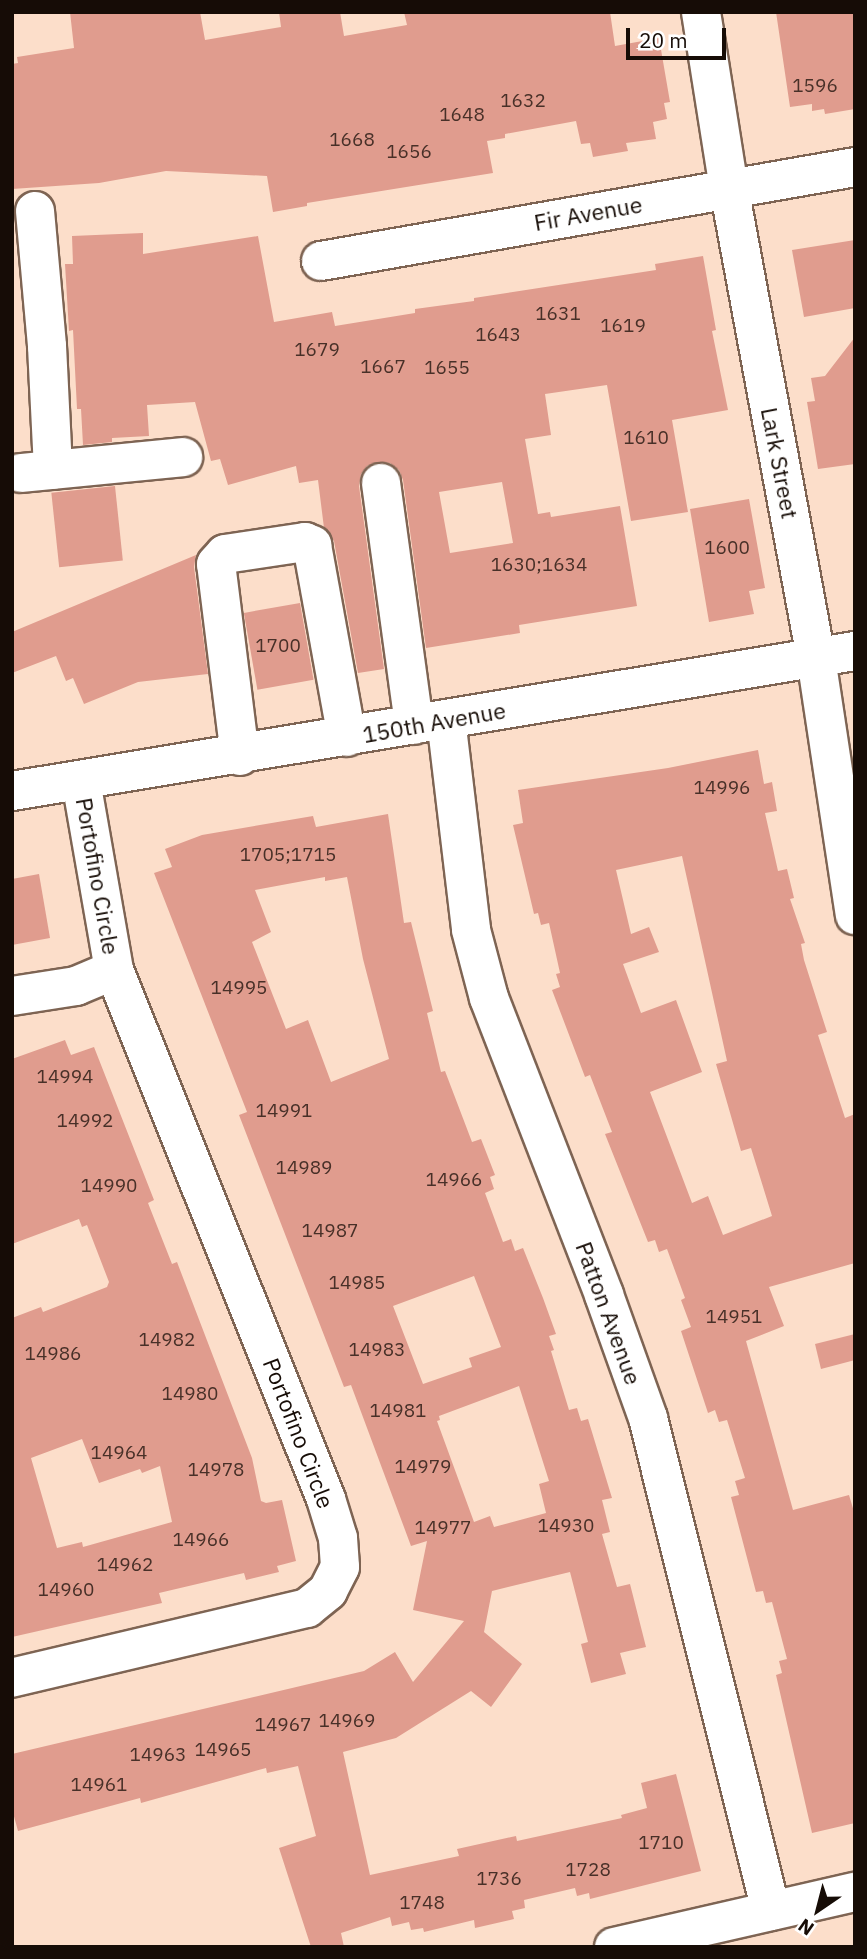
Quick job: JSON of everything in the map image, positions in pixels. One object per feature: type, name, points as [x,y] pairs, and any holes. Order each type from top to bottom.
[{"type":"street","name":"Lark Street","points":[[701,12],[729,188],[816,657],[855,915]]},
{"type":"street","name":"Fir Avenue","points":[[321,261],[855,167]]},
{"type":"street","points":[[35,211],[47,346],[37,471],[183,457]]},
{"type":"street","name":"Patton Avenue","points":[[381,483],[471,930],[485,984],[648,1418],[771,1911]]},
{"type":"street","points":[[240,755],[216,564],[225,554],[305,542],[312,545],[347,737]]},
{"type":"street","name":"150th Avenue","points":[[12,791],[855,651]]},
{"type":"street","name":"Portofino Circle","points":[[12,1678],[307,1608],[328,1591],[340,1567],[338,1538],[326,1499],[114,970],[81,781]]},
{"type":"street","name":"Portofino Circle","points":[[12,996],[76,985],[114,970]]},
{"type":"street","points":[[614,1947],[855,1892]]},
{"type":"building","points":[[70,12],[200,12],[205,40],[281,27],[279,12],[340,12],[344,36],[407,25],[404,12],[610,12],[615,46],[659,38],[670,102],[664,103],[667,119],[653,122],[656,139],[626,143],[628,151],[593,157],[590,143],[581,144],[576,121],[505,134],[505,138],[487,141],[493,173],[307,203],[307,206],[273,212],[267,176],[166,171],[99,183],[12,189],[12,64],[18,63],[17,57],[74,48]]},
{"type":"building","points":[[776,12],[855,12],[855,109],[825,114],[824,109],[812,111],[812,104],[790,107]]},
{"type":"building","points":[[143,233],[143,254],[258,236],[274,322],[332,312],[335,326],[415,313],[415,309],[474,301],[474,298],[656,270],[655,264],[703,256],[716,330],[712,331],[728,410],[672,420],[688,512],[631,521],[607,385],[545,394],[551,435],[525,439],[538,514],[550,512],[551,517],[620,506],[637,606],[519,625],[520,633],[426,648],[403,480],[399,470],[390,463],[377,462],[367,466],[361,474],[359,486],[384,669],[358,673],[334,541],[324,528],[318,480],[299,483],[296,466],[228,485],[220,459],[211,461],[195,402],[147,405],[149,436],[112,438],[112,442],[83,445],[81,409],[77,409],[73,330],[69,331],[65,264],[73,264],[72,236]],"holes":[[[502,482],[513,543],[450,553],[439,492]]]},
{"type":"building","points":[[855,240],[855,308],[804,317],[792,250]]},
{"type":"building","points":[[855,337],[855,464],[818,469],[807,402],[815,401],[811,378],[825,376]]},
{"type":"building","points":[[115,486],[123,561],[59,567],[51,493]]},
{"type":"building","points":[[749,499],[765,588],[749,591],[754,614],[709,622],[690,509]]},
{"type":"building","points":[[196,555],[194,567],[208,674],[138,682],[84,704],[73,678],[66,681],[56,656],[12,673],[12,632]]},
{"type":"building","points":[[300,603],[314,680],[257,690],[244,613]]},
{"type":"building","points":[[758,750],[764,784],[772,782],[777,811],[765,813],[778,871],[787,869],[794,898],[790,899],[805,943],[801,944],[804,960],[827,1032],[818,1035],[845,1118],[855,1114],[855,1263],[769,1287],[784,1326],[746,1341],[793,1510],[849,1495],[855,1515],[855,1823],[812,1833],[776,1675],[782,1673],[779,1661],[787,1659],[772,1602],[766,1603],[763,1591],[756,1592],[731,1497],[739,1495],[735,1481],[745,1478],[727,1420],[719,1422],[715,1410],[708,1413],[681,1331],[691,1327],[681,1300],[685,1298],[667,1249],[659,1252],[655,1240],[648,1242],[605,1134],[612,1132],[590,1075],[585,1077],[552,990],[560,987],[556,974],[560,973],[549,923],[541,925],[538,913],[534,914],[513,825],[523,823],[518,790],[668,768]],"holes":[[[682,856],[727,1061],[716,1064],[741,1151],[751,1148],[772,1216],[723,1235],[708,1196],[692,1203],[650,1092],[702,1072],[676,1000],[641,1013],[623,964],[659,952],[649,927],[631,934],[616,870]]]},
{"type":"building","points":[[388,814],[404,923],[411,922],[433,1011],[427,1013],[441,1072],[445,1071],[472,1142],[481,1139],[495,1175],[490,1177],[494,1189],[485,1193],[503,1242],[511,1239],[515,1251],[523,1248],[543,1298],[556,1334],[549,1336],[554,1350],[551,1351],[569,1410],[577,1408],[581,1421],[588,1419],[612,1498],[602,1500],[610,1532],[602,1534],[617,1587],[630,1584],[646,1647],[620,1653],[626,1674],[591,1683],[581,1644],[588,1642],[570,1572],[492,1591],[484,1632],[522,1664],[491,1707],[471,1691],[396,1738],[343,1752],[370,1875],[459,1856],[457,1849],[516,1836],[517,1841],[622,1818],[621,1815],[647,1808],[641,1783],[676,1774],[701,1871],[590,1899],[589,1893],[577,1896],[575,1888],[524,1900],[525,1908],[512,1911],[514,1919],[475,1928],[474,1920],[424,1932],[423,1928],[411,1930],[409,1922],[392,1926],[390,1917],[341,1933],[344,1947],[311,1947],[279,1848],[316,1836],[298,1766],[267,1773],[266,1768],[141,1803],[140,1798],[18,1831],[12,1809],[12,1754],[364,1671],[395,1652],[413,1682],[464,1621],[413,1610],[427,1541],[411,1546],[351,1385],[344,1387],[239,1115],[247,1112],[154,873],[172,867],[165,849],[202,835],[313,816],[316,827]],"holes":[[[325,877],[325,881],[347,877],[363,959],[389,1059],[331,1082],[308,1020],[286,1029],[252,942],[271,932],[255,890]],[[474,1276],[501,1347],[469,1358],[472,1367],[423,1384],[393,1306]],[[519,1386],[549,1481],[539,1484],[546,1513],[494,1527],[490,1516],[474,1522],[437,1421],[440,1420],[439,1416]]]},
{"type":"building","points":[[39,874],[50,938],[12,945],[12,879]]},
{"type":"building","points":[[65,1040],[71,1055],[94,1047],[154,1200],[148,1203],[172,1264],[177,1262],[252,1458],[261,1501],[266,1503],[282,1500],[296,1561],[277,1566],[279,1572],[246,1580],[244,1573],[159,1593],[162,1603],[12,1637],[12,1318],[41,1307],[43,1312],[107,1287],[109,1282],[87,1225],[82,1227],[79,1219],[12,1244],[12,1059]],"holes":[[[82,1439],[99,1483],[140,1469],[142,1473],[160,1466],[172,1522],[83,1547],[82,1542],[57,1548],[31,1458]]]},
{"type":"building","points":[[855,1334],[855,1360],[821,1369],[815,1344]]}]
